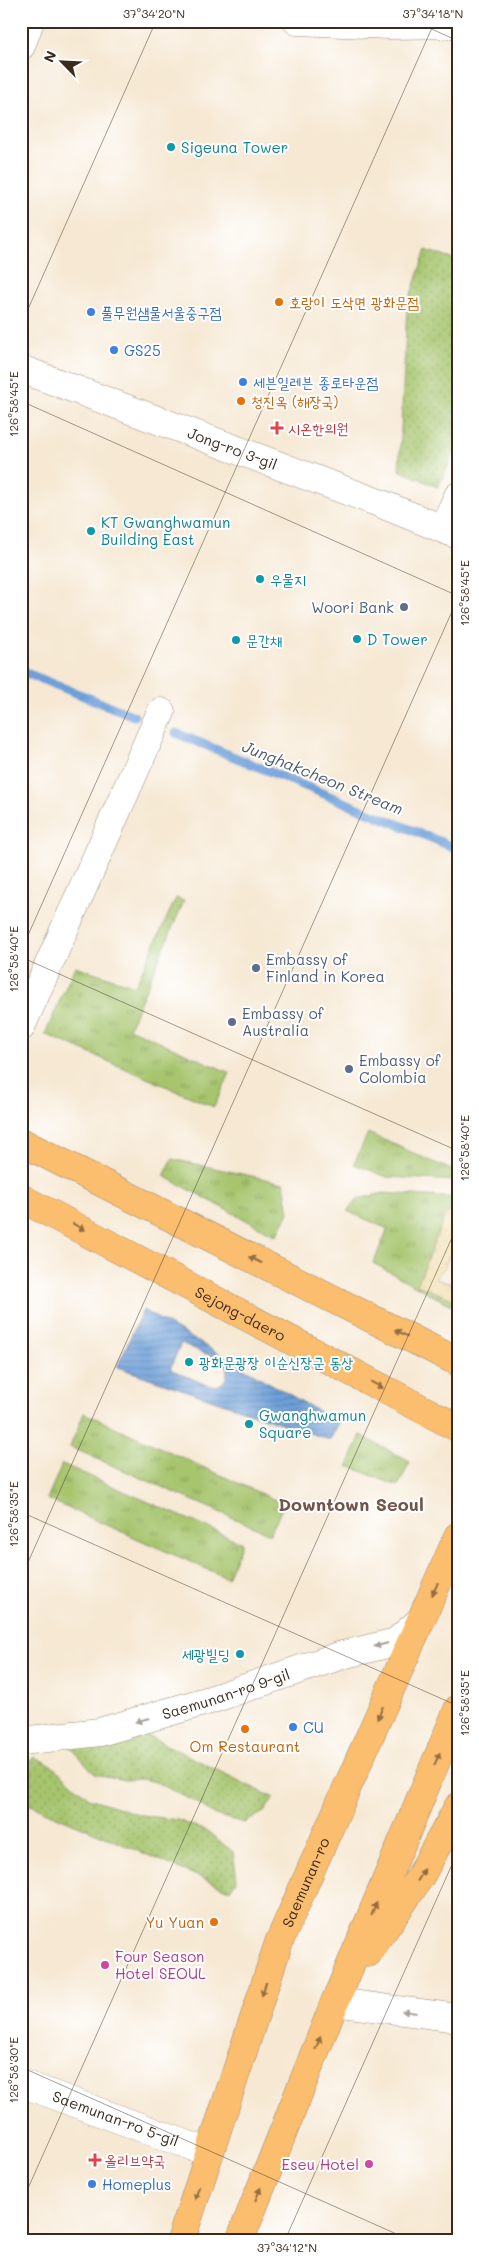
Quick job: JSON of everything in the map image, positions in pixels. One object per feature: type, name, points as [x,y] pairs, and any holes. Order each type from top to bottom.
[{"type":"main road","points":[[21,1142],[453,1357]]},
{"type":"main road","name":"Sejong-daero","points":[[21,1198],[458,1428]]},
{"type":"main road","name":"Saemunan-ro","points":[[181,2240],[279,1942],[458,1536]]},
{"type":"main road","points":[[240,2240],[335,2002],[458,1709]]},
{"type":"main road","points":[[335,2002],[420,1878],[458,1808]]},
{"type":"street","points":[[21,46],[30,21]]},
{"type":"street","points":[[297,21],[458,24]]},
{"type":"street","name":"Jong-ro 3-gil","points":[[21,369],[380,503],[450,532],[458,496]]},
{"type":"street","points":[[21,1027],[161,712]]},
{"type":"street","name":"Saemunan-ro 9-gil","points":[[21,1741],[100,1732],[210,1700],[342,1656],[396,1642],[421,1620]]},
{"type":"street","points":[[335,2002],[458,2018]]},
{"type":"street","name":"Saemunan-ro 5-gil","points":[[21,2084],[210,2153]]},
{"type":"green space","points":[[426,250],[458,261],[458,445],[438,487],[399,470],[407,306]]},
{"type":"green space","points":[[176,898],[184,901],[129,1028],[230,1073],[214,1107],[45,1034],[75,966],[135,986]]},
{"type":"green space","points":[[368,1133],[458,1173],[458,1181],[387,1177],[354,1164]]},
{"type":"green space","points":[[172,1159],[284,1183],[289,1213],[276,1236],[164,1176]]},
{"type":"green space","points":[[383,1193],[458,1198],[458,1211],[446,1213],[417,1285],[458,1301],[458,1309],[373,1263],[388,1229],[347,1211],[358,1199]]},
{"type":"green space","points":[[84,1413],[284,1504],[270,1534],[70,1447]]},
{"type":"green space","points":[[361,1435],[410,1462],[398,1486],[348,1466]]},
{"type":"green space","points":[[62,1464],[242,1543],[227,1578],[47,1499]]},
{"type":"green space","points":[[100,1732],[146,1735],[274,1798],[264,1812],[244,1823],[215,1815],[199,1804],[156,1782],[141,1779],[126,1780],[95,1774],[61,1736]]},
{"type":"green space","points":[[34,1757],[51,1765],[89,1798],[141,1815],[177,1820],[207,1831],[233,1852],[237,1879],[230,1890],[21,1801],[25,1771],[27,1765]]},
{"type":"sand","points":[[458,1211],[458,1235],[444,1268],[435,1279],[458,1286],[458,1301],[417,1285],[446,1213]]},
{"type":"water","points":[[143,1310],[339,1423],[330,1440],[117,1367]],"holes":[[[181,1343],[224,1362],[227,1372],[226,1377],[222,1383],[213,1386],[170,1369]]]},
{"type":"waterway","name":"Junghakcheon Stream","points":[[21,671],[134,716]]},
{"type":"waterway","name":"Junghakcheon Stream","points":[[176,733],[458,849]]},
{"type":"place","name":"Sigeuna Tower","points":[[171,147]]},
{"type":"place","name":"호랑이 도삭면 광화문점","points":[[279,302]]},
{"type":"place","name":"풀무원샘물서울중구점","points":[[91,312]]},
{"type":"place","name":"GS25","points":[[114,350]]},
{"type":"place","name":"세븐일레븐 종로타운점","points":[[243,382]]},
{"type":"place","name":"청진옥 (해장국)","points":[[241,401]]},
{"type":"place","name":"시온한의원","points":[[277,428]]},
{"type":"place","name":"KT Gwanghwamun Building East","points":[[91,531]]},
{"type":"place","name":"우물지","points":[[260,579]]},
{"type":"place","name":"Woori Bank","points":[[404,607]]},
{"type":"place","name":"D Tower","points":[[357,639]]},
{"type":"place","name":"문간채","points":[[236,640]]},
{"type":"place","name":"Embassy of Finland in Korea","points":[[256,968]]},
{"type":"place","name":"Embassy of Australia","points":[[232,1022]]},
{"type":"place","name":"Embassy of Colombia","points":[[349,1069]]},
{"type":"place","name":"광화문광장 이순신장군 동상","points":[[189,1362]]},
{"type":"place","name":"Gwanghwamun Square","points":[[249,1424]]},
{"type":"place","name":"세광빌딩","points":[[240,1654]]},
{"type":"place","name":"CU","points":[[293,1727]]},
{"type":"place","name":"Om Restaurant","points":[[245,1729]]},
{"type":"place","name":"Yu Yuan","points":[[214,1922]]},
{"type":"place","name":"Four Season Hotel SEOUL","points":[[105,1965]]},
{"type":"place","name":"올리브약국","points":[[95,2160]]},
{"type":"place","name":"Eseu Hotel","points":[[369,2164]]},
{"type":"place","name":"Homeplus","points":[[92,2184]]},
{"type":"district","name":"Downtown Seoul","points":[[351,1504]]}]
